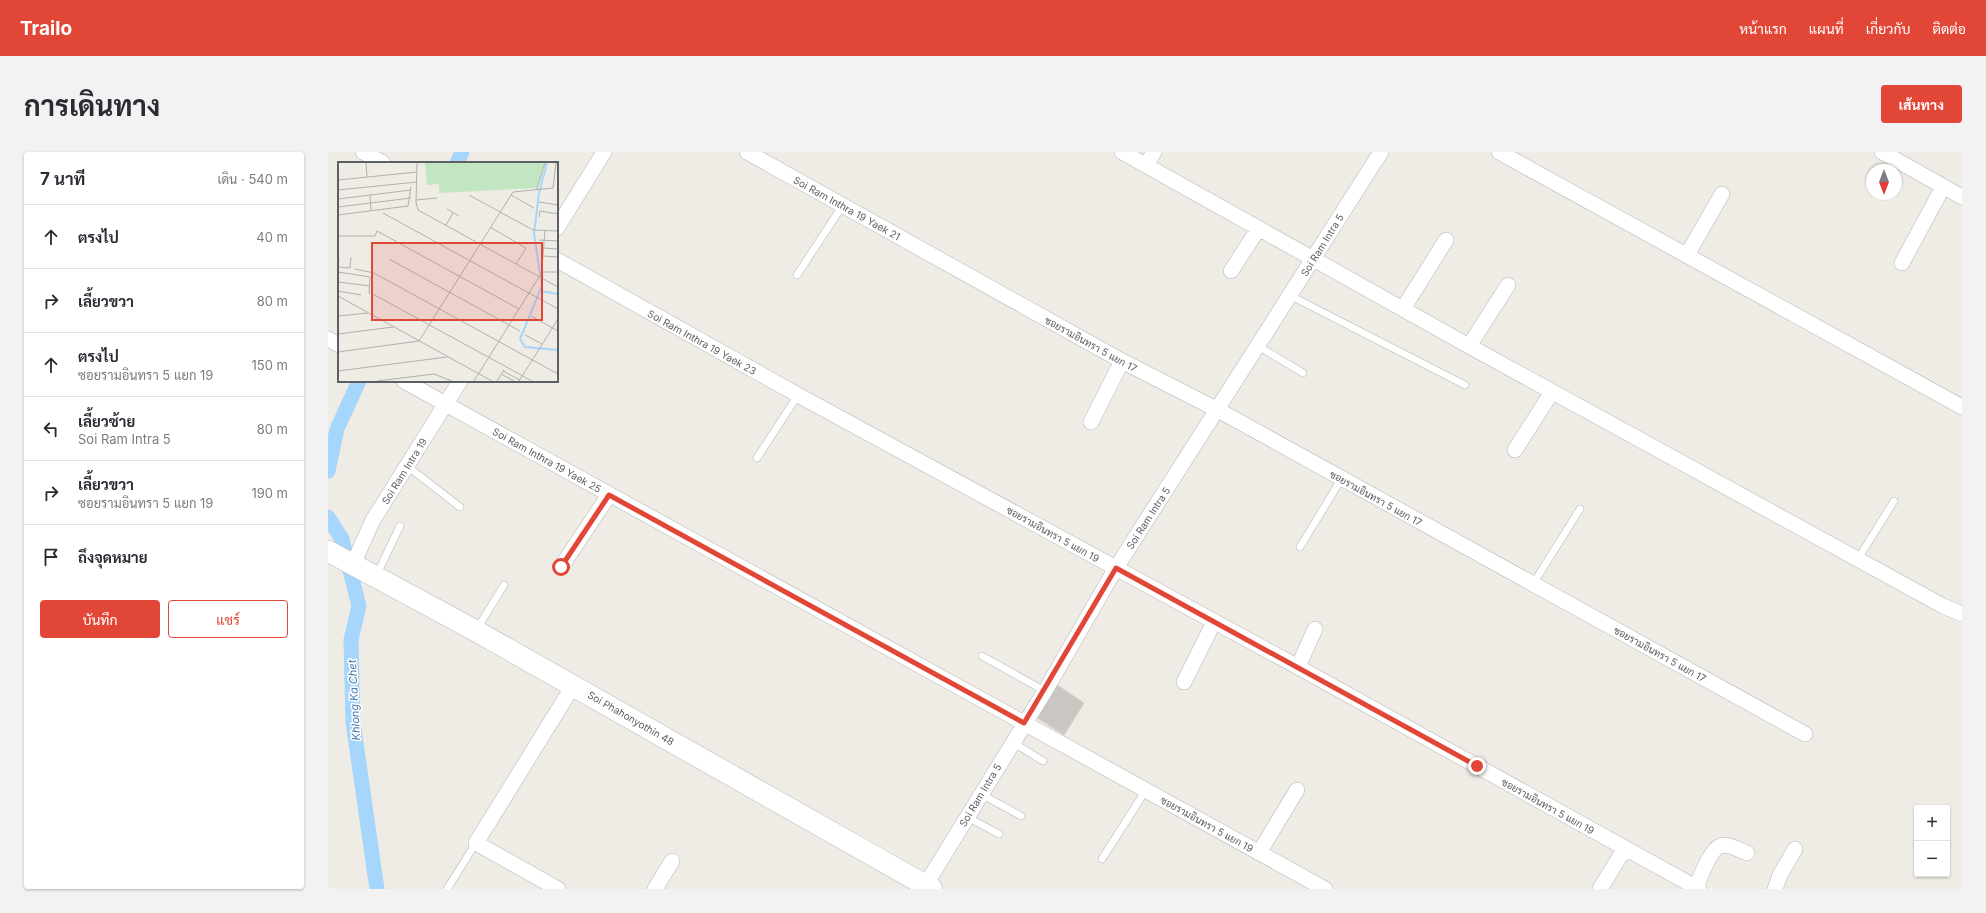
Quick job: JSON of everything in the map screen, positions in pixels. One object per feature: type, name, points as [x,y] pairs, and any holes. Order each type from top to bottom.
[{"type":"street","points":[[363,152],[380,162]]},
{"type":"street","points":[[558,226],[604,152]]},
{"type":"street","name":"Soi Ram Inthra 19 Yaek 21","points":[[747,152],[843,204],[947,264]]},
{"type":"street","points":[[1122,152],[1552,392],[1943,606],[1962,614]]},
{"type":"street","points":[[1146,165],[1154,152]]},
{"type":"street","name":"Soi Ram Intra 5","points":[[927,888],[981,794],[1044,691],[1116,568],[1381,152]]},
{"type":"street","points":[[1499,152],[1962,407]]},
{"type":"street","points":[[1882,152],[1962,197]]},
{"type":"street","points":[[1902,263],[1943,187]]},
{"type":"street","points":[[1687,255],[1722,194]]},
{"type":"street","points":[[1231,271],[1259,228]]},
{"type":"street","points":[[1403,309],[1446,240]]},
{"type":"street","name":"Soi Ram Inthra 19 Yaek 23","points":[[558,261],[848,423]]},
{"type":"street","name":"ซอยรามอินทรา 5 แยก 17","points":[[947,264],[1122,361],[1218,410],[1805,734]]},
{"type":"street","points":[[1469,346],[1508,285]]},
{"type":"street","points":[[328,339],[338,344]]},
{"type":"street","points":[[1091,422],[1122,361]]},
{"type":"street","name":"Soi Ram Inthra 19 Yaek 25","points":[[406,382],[754,574]]},
{"type":"street","name":"Soi Ram Intra 19","points":[[353,564],[373,520],[459,382]]},
{"type":"street","points":[[1515,450],[1552,392]]},
{"type":"street","name":"ซอยรามอินทรา 5 แยก 19","points":[[848,423],[1298,666],[1698,888]]},
{"type":"street","points":[[561,567],[609,495]]},
{"type":"street","name":"Soi Phahonyothin 48","points":[[329,555],[353,564],[476,631],[927,888]]},
{"type":"street","name":"ซอยรามอินทรา 5 แยก 19","points":[[754,574],[1325,889]]},
{"type":"street","points":[[1184,682],[1214,622]]},
{"type":"street","points":[[1298,666],[1315,629]]},
{"type":"street","points":[[558,889],[476,843],[573,686]]},
{"type":"street","points":[[1259,853],[1297,790]]},
{"type":"street","points":[[1698,888],[1714,850],[1720,846],[1728,846],[1747,853]]},
{"type":"street","points":[[1600,889],[1625,848]]},
{"type":"street","points":[[1776,889],[1780,875],[1796,849]]},
{"type":"street","points":[[655,889],[672,862]]},
{"type":"lane","points":[[797,275],[843,204]]},
{"type":"lane","points":[[1290,296],[1465,385]]},
{"type":"lane","points":[[1258,346],[1303,373]]},
{"type":"lane","points":[[757,458],[798,395]]},
{"type":"lane","points":[[407,466],[460,507]]},
{"type":"lane","points":[[1300,547],[1342,478]]},
{"type":"lane","points":[[1858,559],[1894,502]]},
{"type":"lane","points":[[1533,584],[1580,510]]},
{"type":"lane","points":[[375,576],[400,526]]},
{"type":"lane","points":[[476,631],[504,585]]},
{"type":"lane","points":[[982,656],[1044,691]]},
{"type":"lane","points":[[1012,742],[1043,761]]},
{"type":"lane","points":[[1102,859],[1146,790]]},
{"type":"lane","points":[[981,794],[1021,816]]},
{"type":"lane","points":[[967,818],[999,834]]},
{"type":"lane","points":[[447,889],[476,843]]},
{"type":"building","points":[[1057,685],[1084,703],[1064,735],[1036,717]]},
{"type":"waterway","name":"Khlong Ka Chet","points":[[457,162],[462,152]]},
{"type":"waterway","name":"Khlong Ka Chet","points":[[328,471],[337,429],[359,382]]},
{"type":"waterway","name":"Khlong Ka Chet","points":[[328,517],[342,539],[359,606],[351,640],[353,722],[377,889]]},
{"type":"route","points":[[561,567],[609,495],[1024,723],[1116,568],[1298,666],[1394,722],[1477,766]]}]
